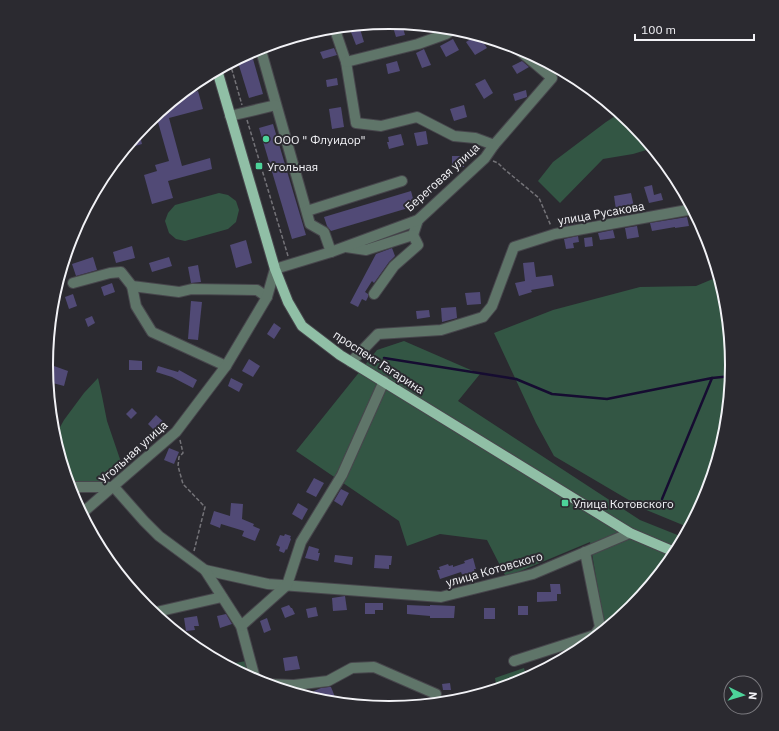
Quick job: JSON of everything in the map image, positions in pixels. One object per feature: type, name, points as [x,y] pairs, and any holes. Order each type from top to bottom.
[{"type":"main road","name":"проспект Гагарина","points":[[219,76],[275,269],[288,302],[302,326],[351,362],[630,533],[671,549]]},
{"type":"street","points":[[336,33],[346,62],[356,123],[381,126],[417,116],[454,136],[476,138],[494,145]]},
{"type":"street","points":[[346,62],[418,44],[446,34]]},
{"type":"street","points":[[262,55],[310,224],[324,232],[331,252]]},
{"type":"street","name":"Береговая улица","points":[[275,269],[331,252],[418,220],[485,158],[494,145],[552,78],[532,61]]},
{"type":"street","points":[[230,116],[276,105]]},
{"type":"street","points":[[306,211],[402,181]]},
{"type":"street","name":"улица Русакова","points":[[351,362],[378,334],[441,330],[483,317],[492,306],[514,247],[555,234],[687,210]]},
{"type":"street","points":[[374,294],[394,266],[418,245],[413,234],[418,220]]},
{"type":"street","points":[[344,247],[366,250],[413,234]]},
{"type":"street","name":"Угольная улица","points":[[86,510],[114,487],[177,430],[226,366],[267,297],[275,269]]},
{"type":"street","points":[[73,283],[110,272],[122,272],[132,286],[136,306],[152,332],[226,366]]},
{"type":"street","points":[[132,286],[179,292],[192,289],[257,290],[267,297]]},
{"type":"street","points":[[241,626],[287,585],[301,542],[342,475],[384,382]]},
{"type":"street","points":[[76,487],[114,487]]},
{"type":"street","name":"улица Котовского","points":[[114,487],[159,536],[205,570],[268,584],[441,597],[533,574],[630,533]]},
{"type":"street","points":[[585,552],[600,627]]},
{"type":"street","points":[[205,570],[241,626],[253,673]]},
{"type":"street","points":[[161,611],[222,597]]},
{"type":"street","points":[[514,661],[586,638]]},
{"type":"street","points":[[283,685],[294,685],[328,681],[352,668],[374,667],[436,694]]},
{"type":"path","points":[[232,69],[290,264]]},
{"type":"path","points":[[485,158],[498,163],[540,198],[555,234]]},
{"type":"path","points":[[177,430],[184,453],[179,457],[178,466],[183,484],[205,507],[191,560]]},
{"type":"green space","points":[[615,116],[647,150],[633,154],[603,159],[560,203],[538,181],[553,162]]},
{"type":"green space","points":[[219,193],[228,195],[236,201],[239,210],[236,222],[228,229],[185,241],[176,239],[169,233],[165,221],[168,213],[175,205]]},
{"type":"green space","points":[[715,278],[720,300],[725,343],[725,388],[720,431],[715,453],[700,494],[685,526],[644,509],[554,456],[536,423],[494,333],[553,310],[640,287],[696,286]]},
{"type":"green space","points":[[404,341],[480,374],[458,401],[640,520],[680,536],[642,587],[611,618],[604,624],[590,542],[506,577],[487,540],[440,534],[407,546],[399,521],[296,451],[377,350]]},
{"type":"green space","points":[[98,378],[107,421],[122,465],[100,482],[74,482],[64,453],[59,431],[64,420],[84,393]]},
{"type":"green space","points":[[246,661],[250,671],[241,667],[234,663]]},
{"type":"green space","points":[[524,668],[525,673],[496,685],[495,678]]},
{"type":"building","points":[[394,29],[404,30],[405,35],[396,37]]},
{"type":"building","points":[[360,31],[364,42],[356,45],[351,32]]},
{"type":"building","points":[[453,39],[459,50],[446,57],[440,46]]},
{"type":"building","points":[[471,39],[477,40],[483,42],[487,48],[475,55],[466,42]]},
{"type":"building","points":[[334,48],[337,55],[323,59],[320,52]]},
{"type":"building","points":[[424,49],[431,65],[422,68],[416,53]]},
{"type":"building","points":[[253,59],[263,94],[249,98],[239,65]]},
{"type":"building","points":[[397,61],[400,71],[388,74],[386,64]]},
{"type":"building","points":[[522,61],[529,67],[517,74],[512,66]]},
{"type":"building","points":[[337,78],[338,85],[327,87],[326,80]]},
{"type":"building","points":[[485,79],[493,93],[484,99],[475,84]]},
{"type":"building","points":[[526,90],[527,97],[515,101],[513,94]]},
{"type":"building","points":[[198,91],[203,109],[169,118],[182,166],[210,158],[212,169],[168,181],[173,198],[152,204],[144,175],[157,171],[155,165],[169,161],[158,122],[195,92]]},
{"type":"building","points":[[464,105],[467,117],[454,121],[450,109]]},
{"type":"building","points":[[341,107],[344,127],[332,129],[329,109]]},
{"type":"building","points":[[273,124],[306,235],[292,239],[259,128]]},
{"type":"building","points":[[426,131],[428,144],[417,146],[414,133]]},
{"type":"building","points":[[401,134],[404,145],[389,149],[387,142],[389,142],[388,137]]},
{"type":"building","points":[[141,140],[142,144],[135,146]]},
{"type":"building","points":[[452,156],[464,156],[464,167],[452,167]]},
{"type":"building","points":[[652,185],[654,195],[661,193],[663,200],[649,203],[644,187]]},
{"type":"building","points":[[411,191],[415,206],[331,231],[327,226],[324,217]]},
{"type":"building","points":[[631,193],[634,207],[616,210],[614,196]]},
{"type":"building","points":[[574,216],[575,224],[564,226],[562,217]]},
{"type":"building","points":[[687,217],[689,226],[652,231],[650,223]]},
{"type":"building","points":[[637,226],[639,237],[627,239],[625,228]]},
{"type":"building","points":[[613,230],[615,238],[600,240],[598,233]]},
{"type":"building","points":[[578,236],[579,242],[573,243],[574,248],[566,249],[564,239]]},
{"type":"building","points":[[592,237],[593,246],[585,247],[584,238]]},
{"type":"building","points":[[246,240],[252,263],[236,268],[230,245]]},
{"type":"building","points":[[132,246],[135,258],[116,263],[113,252]]},
{"type":"building","points":[[392,248],[395,256],[374,283],[372,281],[365,292],[368,294],[366,301],[362,299],[358,307],[350,303],[376,254]]},
{"type":"building","points":[[93,257],[97,270],[76,276],[72,264]]},
{"type":"building","points":[[169,257],[172,266],[152,272],[149,263]]},
{"type":"building","points":[[534,262],[536,277],[552,275],[554,286],[531,290],[532,292],[519,296],[515,283],[525,281],[523,263]]},
{"type":"building","points":[[198,265],[201,282],[191,283],[188,267]]},
{"type":"building","points":[[112,283],[115,292],[104,296],[101,287]]},
{"type":"building","points":[[480,292],[481,304],[467,305],[465,293]]},
{"type":"building","points":[[73,294],[77,306],[69,309],[65,297]]},
{"type":"building","points":[[191,301],[202,302],[198,340],[188,339]]},
{"type":"building","points":[[456,307],[457,318],[442,322],[441,308]]},
{"type":"building","points":[[429,310],[430,317],[417,319],[416,311]]},
{"type":"building","points":[[92,316],[95,323],[88,327],[85,319]]},
{"type":"building","points":[[274,323],[281,328],[274,339],[267,334]]},
{"type":"building","points":[[249,359],[260,366],[253,377],[242,371]]},
{"type":"building","points":[[129,360],[142,361],[142,370],[129,370]]},
{"type":"building","points":[[54,366],[68,371],[64,386],[54,383]]},
{"type":"building","points":[[158,366],[178,372],[179,370],[197,380],[193,388],[172,377],[156,372]]},
{"type":"building","points":[[231,378],[243,384],[239,392],[228,386]]},
{"type":"building","points":[[132,408],[137,413],[131,419],[126,414]]},
{"type":"building","points":[[156,415],[166,424],[157,433],[148,424]]},
{"type":"building","points":[[169,448],[179,452],[174,464],[164,460]]},
{"type":"building","points":[[314,478],[324,483],[316,497],[306,492]]},
{"type":"building","points":[[341,489],[349,493],[342,506],[334,501]]},
{"type":"building","points":[[231,503],[243,504],[242,519],[254,524],[253,526],[260,529],[255,541],[242,536],[244,531],[221,524],[220,528],[210,524],[214,511],[230,516]]},
{"type":"building","points":[[298,503],[308,509],[302,520],[292,514]]},
{"type":"building","points":[[285,534],[291,536],[291,539],[287,550],[286,549],[284,553],[279,551],[280,547],[276,545],[280,535],[284,536]]},
{"type":"building","points":[[309,546],[319,549],[318,553],[320,553],[318,561],[305,558]]},
{"type":"building","points":[[335,555],[353,557],[352,565],[334,562]]},
{"type":"building","points":[[375,555],[392,556],[389,569],[374,568]]},
{"type":"building","points":[[473,558],[476,569],[474,569],[475,573],[463,577],[461,572],[440,579],[437,570],[440,570],[439,567],[448,564],[449,566],[453,565],[453,567],[465,563],[464,561]]},
{"type":"building","points":[[550,584],[560,584],[561,594],[557,594],[557,601],[537,602],[537,592],[551,592]]},
{"type":"building","points":[[345,596],[347,610],[333,611],[332,598]]},
{"type":"building","points":[[365,603],[383,603],[383,610],[375,610],[375,614],[365,614]]},
{"type":"building","points":[[289,605],[295,614],[285,618],[281,608]]},
{"type":"building","points":[[407,605],[455,606],[454,618],[430,618],[430,616],[407,614]]},
{"type":"building","points":[[518,606],[528,606],[528,615],[518,615]]},
{"type":"building","points":[[316,607],[318,616],[308,618],[306,609]]},
{"type":"building","points":[[484,608],[495,608],[495,619],[484,619]]},
{"type":"building","points":[[226,614],[232,624],[220,628],[217,616]]},
{"type":"building","points":[[197,616],[199,626],[194,626],[195,630],[186,631],[184,618]]},
{"type":"building","points":[[267,618],[271,630],[264,633],[260,621]]},
{"type":"building","points":[[297,656],[300,669],[285,671],[283,658]]},
{"type":"building","points":[[450,683],[451,690],[443,690],[442,684]]},
{"type":"building","points":[[331,687],[335,697],[315,694],[314,691],[321,688]]},
{"type":"waterway","points":[[384,358],[516,379],[552,394],[607,399],[726,377]]},
{"type":"waterway","points":[[662,499],[712,378]]},
{"type":"place","name":"ООО \" Флуидор\"","points":[[266,139]]},
{"type":"place","name":"Угольная","points":[[259,166]]},
{"type":"place","name":"Улица Котовского","points":[[565,503]]}]
